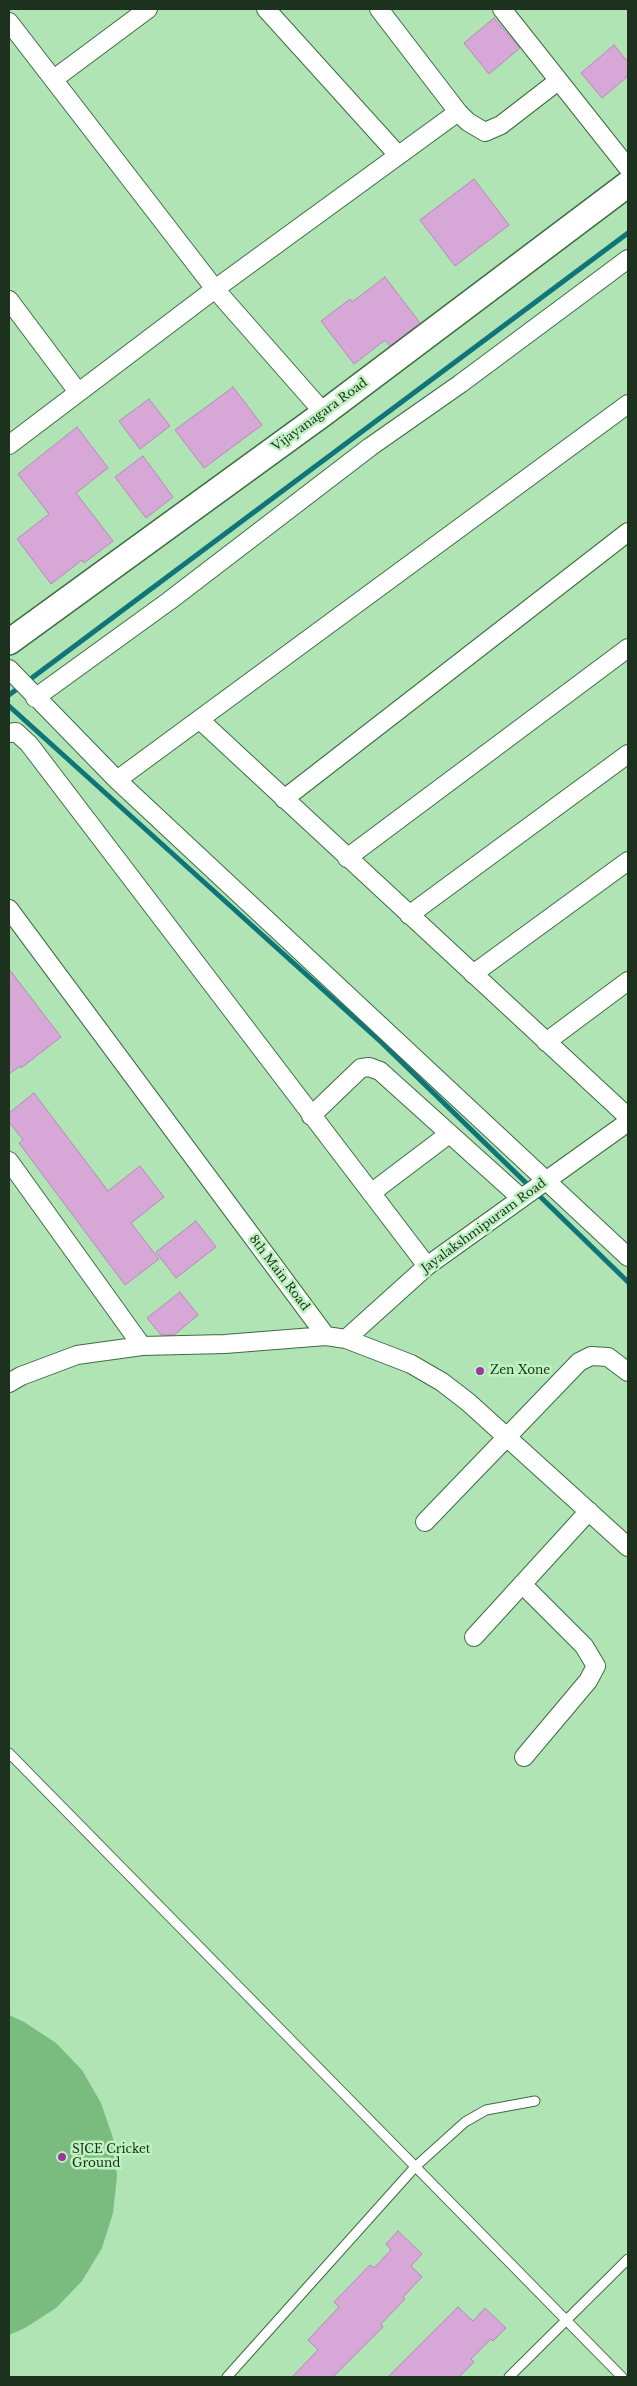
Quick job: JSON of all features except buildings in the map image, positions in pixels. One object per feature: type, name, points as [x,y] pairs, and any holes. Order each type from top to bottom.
[{"type":"street","points":[[54,79],[148,9]]},
{"type":"street","points":[[266,9],[398,155]]},
{"type":"street","points":[[379,9],[458,112],[468,122],[485,132],[501,124],[558,81]]},
{"type":"street","points":[[502,9],[628,168]]},
{"type":"street","points":[[9,22],[215,289],[324,413]]},
{"type":"street","points":[[9,445],[215,289],[458,112]]},
{"type":"street","name":"Vijayanagara Road","points":[[9,642],[324,413],[628,184]]},
{"type":"street","points":[[35,698],[168,601],[370,447],[460,384],[628,259]]},
{"type":"street","points":[[9,300],[78,392]]},
{"type":"street","points":[[117,780],[628,404]]},
{"type":"street","points":[[284,799],[628,532]]},
{"type":"street","points":[[347,858],[628,648]]},
{"type":"street","points":[[9,669],[35,698],[117,780],[628,1257]]},
{"type":"street","points":[[200,720],[628,1118]]},
{"type":"street","points":[[9,733],[16,732],[29,744],[427,1266]]},
{"type":"street","points":[[410,915],[628,754]]},
{"type":"street","points":[[473,974],[628,860]]},
{"type":"street","name":"8th Main Road","points":[[9,909],[326,1336]]},
{"type":"street","points":[[546,1042],[628,982]]},
{"type":"street","points":[[311,1116],[361,1068],[370,1067],[380,1071],[522,1198]]},
{"type":"street","name":"Jayalakshmipuram Road","points":[[346,1339],[427,1266],[628,1122]]},
{"type":"street","points":[[371,1193],[449,1134]]},
{"type":"street","points":[[9,1161],[142,1346]]},
{"type":"street","points":[[9,1384],[21,1376],[77,1355],[142,1346],[225,1344],[326,1336],[346,1339],[411,1364],[442,1382],[508,1438],[628,1547]]},
{"type":"street","points":[[425,1522],[508,1438],[579,1362],[591,1356],[608,1357],[628,1372]]},
{"type":"street","points":[[474,1637],[589,1511]]},
{"type":"street","points":[[522,1584],[584,1646],[596,1666],[588,1681],[524,1757]]},
{"type":"lane","points":[[9,1753],[622,2377]]},
{"type":"lane","points":[[227,2377],[415,2167],[465,2122],[486,2110],[535,2101]]},
{"type":"lane","points":[[509,2377],[628,2259]]},
{"type":"green space","name":"SJCE Cricket Ground","points":[[9,2015],[24,2022],[56,2043],[82,2070],[101,2103],[113,2138],[117,2176],[113,2213],[102,2248],[82,2281],[56,2308],[25,2328],[9,2335]]},
{"type":"waterway","points":[[9,695],[628,233]]},
{"type":"waterway","points":[[9,706],[381,1042],[628,1282]]},
{"type":"place","name":"Zen Xone","points":[[480,1371]]},
{"type":"place","name":"SJCE Cricket Ground","points":[[62,2157]]}]
